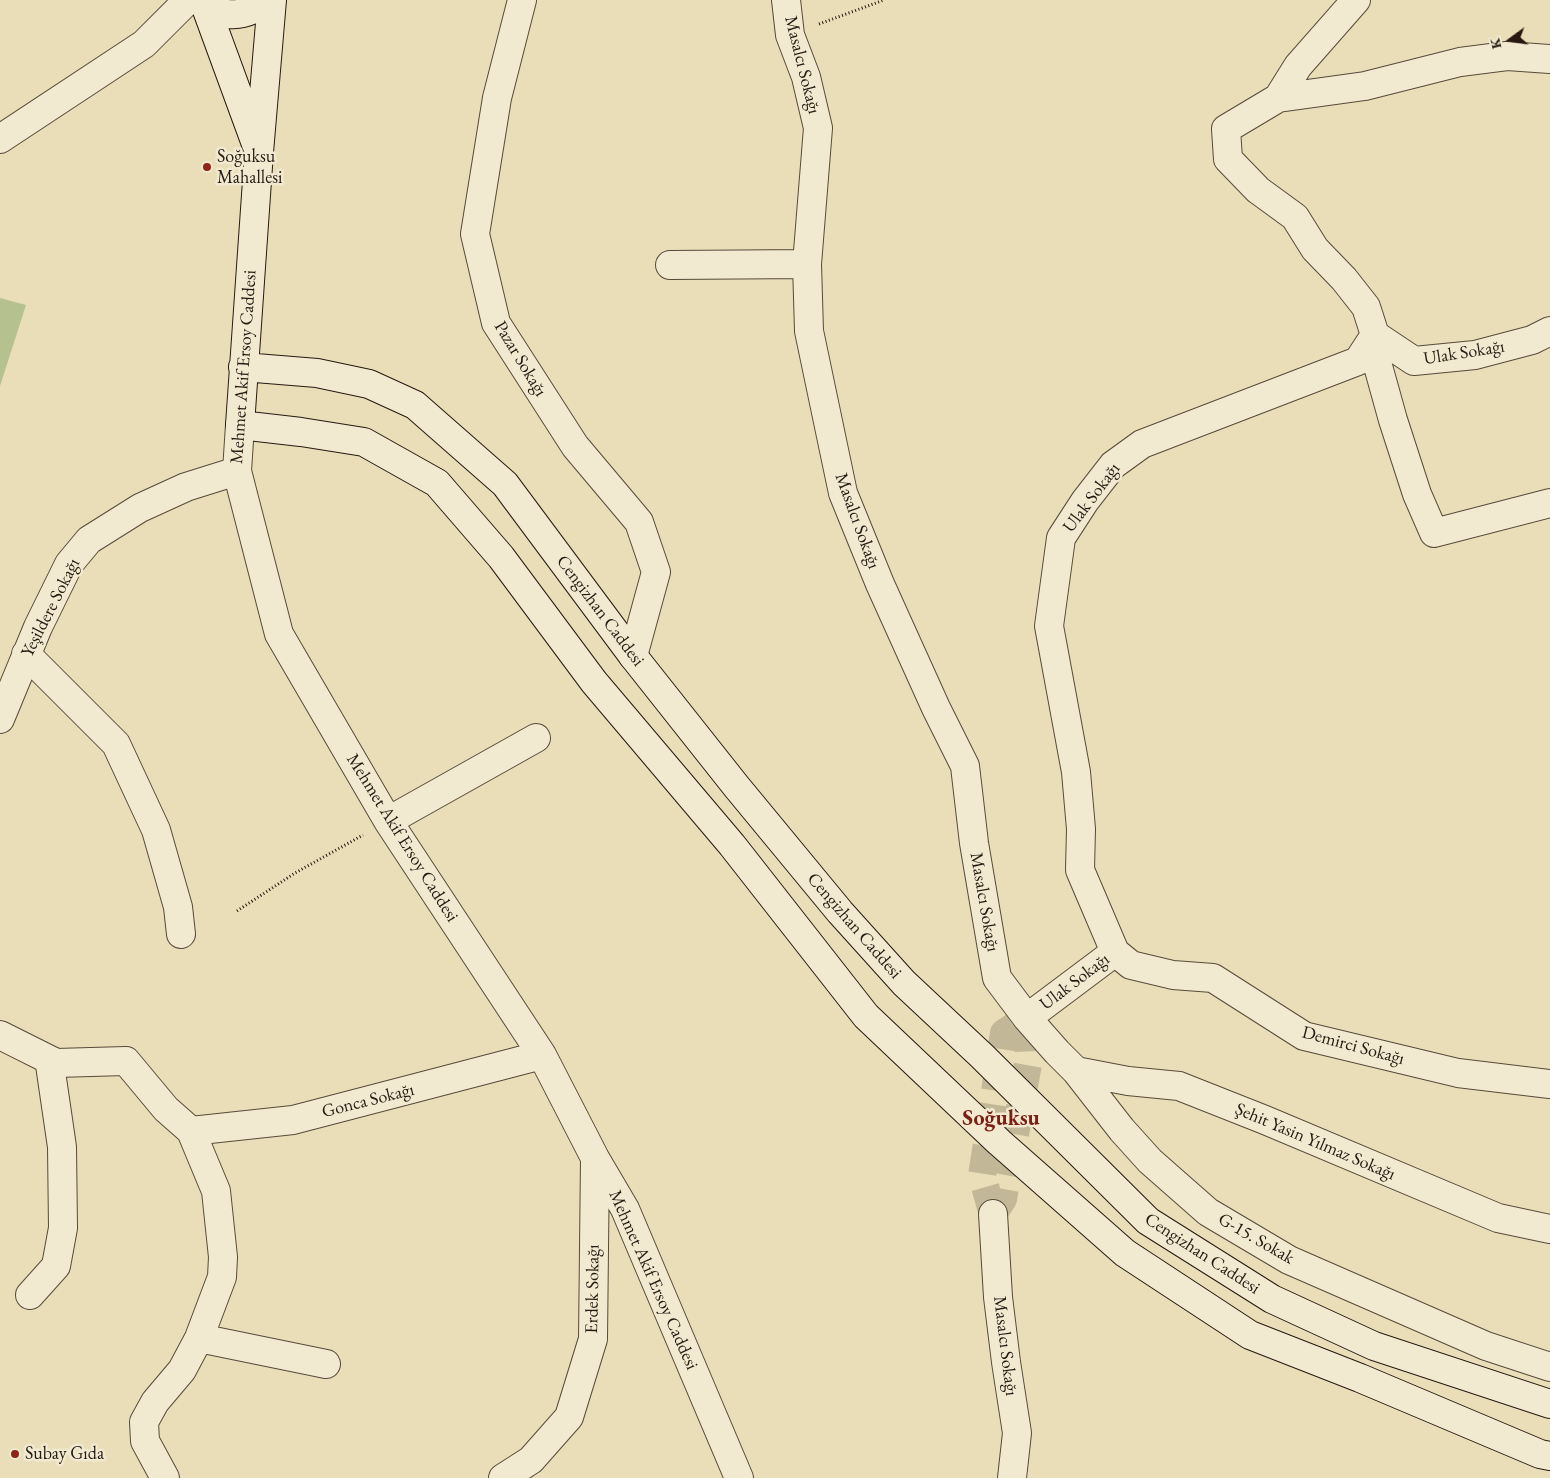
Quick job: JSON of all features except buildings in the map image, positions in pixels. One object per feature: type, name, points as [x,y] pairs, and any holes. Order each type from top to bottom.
[{"type":"street","points":[[0,139],[144,44],[198,1],[214,10],[227,14],[240,14],[253,10],[265,0]]},
{"type":"street","name":"Mehmet Akif Ersoy Caddesi","points":[[272,0],[243,367],[238,472],[279,634],[388,821],[542,1055],[595,1158],[625,1210],[739,1478]]},
{"type":"street","name":"Pazar Sokağı","points":[[522,0],[497,98],[475,234],[496,323],[575,446],[640,522],[656,572],[633,656]]},
{"type":"street","name":"Masalcı Sokağı","points":[[786,0],[790,35],[806,76],[818,128],[806,264],[809,331],[843,493],[900,628],[964,766],[974,843],[997,978],[1027,1018]]},
{"type":"street","points":[[1278,98],[1298,66],[1356,0]]},
{"type":"street","name":"Mehmet Akif Ersoy Caddesi","points":[[198,1],[259,152]]},
{"type":"street","points":[[1550,59],[1507,56],[1460,62],[1365,86],[1278,98],[1226,129],[1228,158],[1258,190],[1295,217],[1315,249],[1344,279],[1366,307],[1375,335],[1378,366],[1392,420],[1417,494],[1434,534],[1550,503]]},
{"type":"street","points":[[670,265],[806,264]]},
{"type":"street","name":"Ulak Sokağı","points":[[1027,1018],[1115,952],[1080,870],[1081,829],[1076,772],[1049,626],[1062,538],[1085,501],[1113,465],[1142,444],[1358,362],[1375,335],[1414,361],[1475,355],[1532,340],[1550,331]]},
{"type":"street","name":"Cengizhan Caddesi","points":[[243,367],[317,373],[369,384],[415,405],[505,484],[633,656],[736,786],[840,912],[904,983],[982,1056],[1148,1221],[1272,1299],[1374,1346],[1550,1404]]},
{"type":"street","points":[[240,425],[364,442],[437,483],[501,557],[594,682],[732,844],[866,1016],[999,1142],[1125,1252],[1250,1335],[1360,1378],[1540,1454],[1550,1456]]},
{"type":"street","name":"Yeşildere Sokağı","points":[[0,719],[26,654],[70,564],[89,540],[140,508],[186,487],[238,472]]},
{"type":"street","points":[[26,654],[116,744],[156,830],[178,907],[181,934]]},
{"type":"street","points":[[388,821],[536,738]]},
{"type":"street","name":"Demirci Sokağı","points":[[1115,952],[1131,965],[1174,975],[1212,978],[1304,1036],[1458,1073],[1550,1084]]},
{"type":"street","name":"G-15. Sokak","points":[[1027,1018],[1076,1071],[1122,1130],[1150,1161],[1208,1212],[1289,1260],[1486,1346],[1550,1367]]},
{"type":"street","points":[[0,1035],[56,1063],[126,1061],[166,1109],[191,1131],[216,1191],[223,1257],[222,1277],[199,1338],[182,1370],[155,1402],[144,1422],[145,1441],[165,1478]]},
{"type":"street","name":"Gonca Sokağı","points":[[191,1131],[293,1120],[542,1055]]},
{"type":"street","points":[[30,1296],[56,1266],[63,1228],[62,1148],[50,1065],[52,1061]]},
{"type":"street","name":"Şehit Yasin Yılmaz Sokağı","points":[[1076,1071],[1128,1081],[1180,1086],[1498,1218],[1550,1228]]},
{"type":"street","name":"Erdek Sokağı","points":[[503,1478],[531,1460],[569,1417],[593,1339],[595,1158]]},
{"type":"street","name":"Masalcı Sokağı","points":[[993,1214],[998,1297],[1017,1433],[1012,1478]]},
{"type":"street","points":[[199,1338],[326,1364]]},
{"type":"path","points":[[790,35],[884,0]]},
{"type":"path","points":[[237,911],[294,873],[388,821]]},
{"type":"green space","points":[[0,298],[26,305],[0,386]]},
{"type":"tunnel","points":[[993,1214],[982,1176],[1004,1033],[1027,1018]]},
{"type":"tunnel","points":[[993,1214],[1003,1199],[1029,1059],[1027,1018]]},
{"type":"place","name":"Soğuksu Mahallesi","points":[[207,167]]},
{"type":"place","name":"Subay Gıda","points":[[15,1454]]},
{"type":"district","name":"Soğuksu","points":[[1001,1119]]}]
